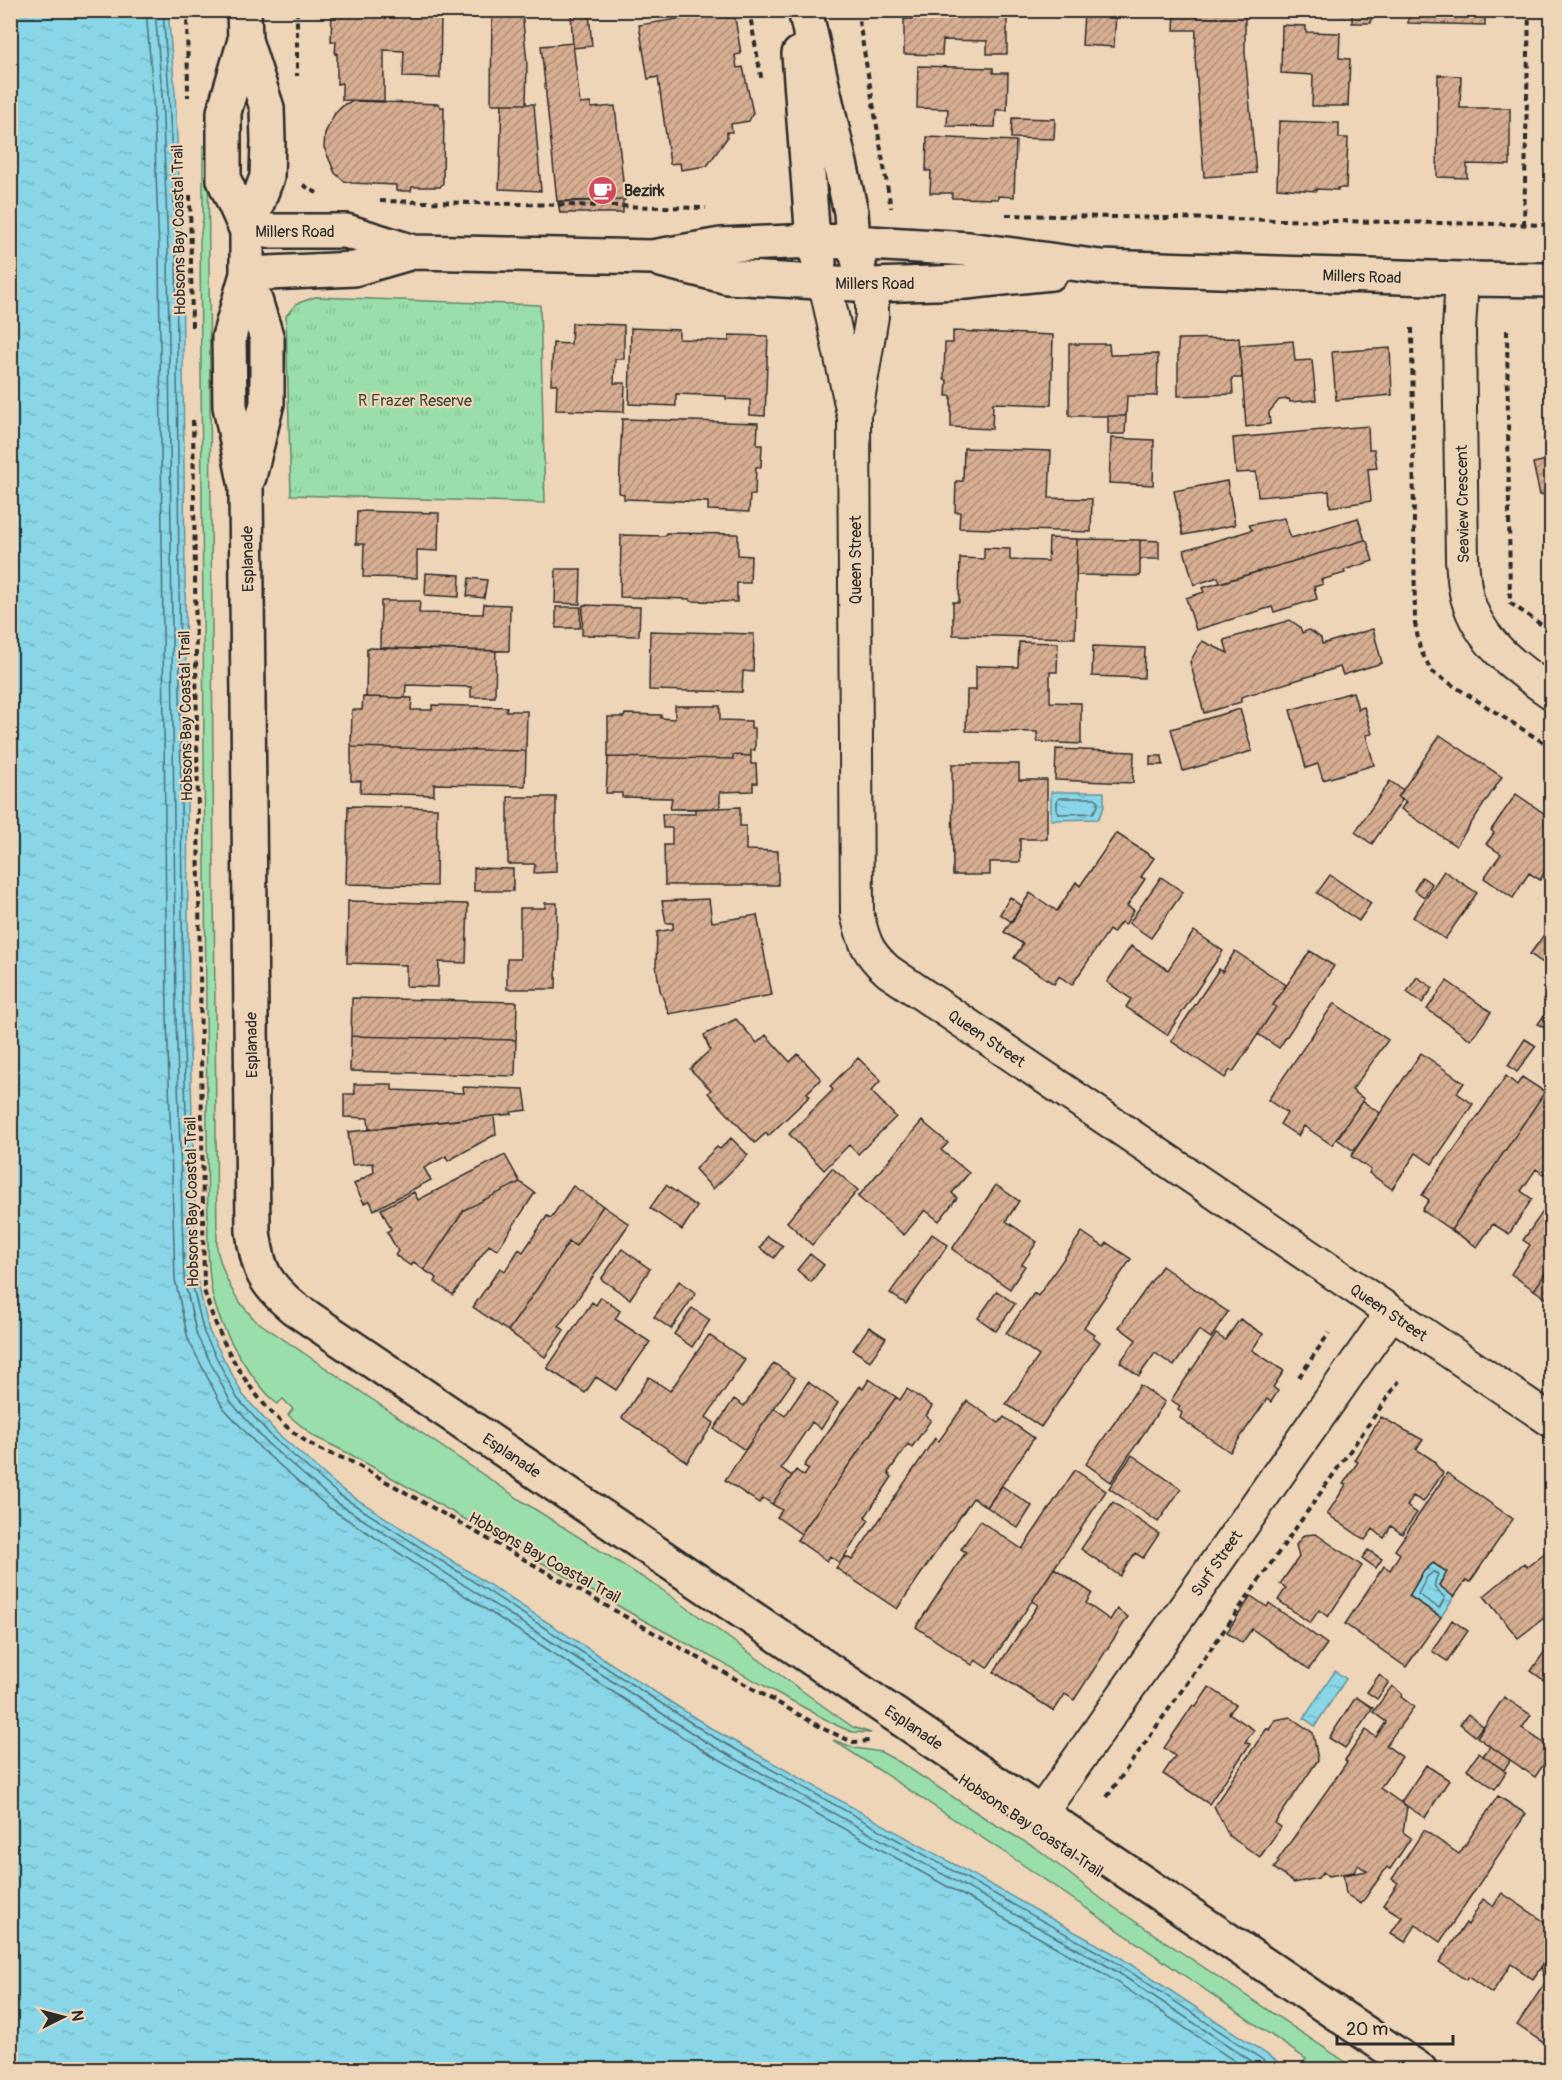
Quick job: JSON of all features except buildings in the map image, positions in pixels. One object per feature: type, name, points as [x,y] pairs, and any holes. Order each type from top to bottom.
[{"type":"street","name":"Queen Street","points":[[796,10],[813,241],[825,283],[854,418]]},
{"type":"street","points":[[805,10],[858,263],[872,285]]},
{"type":"street","name":"Esplanade","points":[[244,25],[267,108],[268,141],[267,177],[246,231]]},
{"type":"street","name":"Esplanade","points":[[244,25],[224,112],[224,180],[246,231],[247,274],[267,339],[267,403],[246,487],[253,1231],[263,1276],[277,1294],[294,1308],[1420,2070]]},
{"type":"street","name":"Millers Road","points":[[246,231],[346,231],[413,252],[652,257],[721,245],[813,241],[852,227],[969,249],[1100,267],[1462,279],[1551,276]]},
{"type":"street","name":"Millers Road","points":[[247,274],[354,269],[413,252]]},
{"type":"street","name":"Millers Road","points":[[652,257],[728,277],[872,285],[966,282],[1100,267]]},
{"type":"street","name":"Seaview Crescent","points":[[1462,279],[1459,329],[1461,560],[1467,597],[1477,622],[1494,648],[1516,668],[1551,693]]},
{"type":"street","name":"Queen Street","points":[[872,285],[872,316],[854,418],[857,914],[864,943],[888,971],[1551,1421]]},
{"type":"street","name":"Surf Street","points":[[1041,1813],[1390,1313]]},
{"type":"path","points":[[187,10],[188,106]]},
{"type":"path","points":[[852,227],[892,213],[857,10]]},
{"type":"path","points":[[1524,225],[1528,10]]},
{"type":"path","points":[[298,183],[319,194]]},
{"type":"path","name":"Hobsons Bay Coastal Trail","points":[[189,187],[192,336]]},
{"type":"path","points":[[371,201],[713,208]]},
{"type":"path","points":[[1005,215],[1551,225]]},
{"type":"path","points":[[1507,330],[1510,603],[1551,632]]},
{"type":"path","name":"Hobsons Bay Coastal Trail","points":[[193,418],[204,1290],[212,1316],[234,1361],[257,1396],[287,1426],[312,1446],[350,1461],[826,1730],[853,1742],[876,1741]]},
{"type":"path","points":[[1107,1797],[1399,1381]]},
{"type":"green space","points":[[203,145],[208,149],[217,1250],[227,1280],[235,1295],[255,1320],[525,1503],[661,1589],[853,1727],[871,1733],[852,1732],[838,1726],[636,1616],[348,1453],[315,1437],[288,1415],[293,1409],[283,1399],[277,1404],[257,1382],[230,1340],[217,1311],[209,1273],[208,1250],[200,240],[203,218]]},
{"type":"green space","name":"R Frazer Reserve","points":[[315,297],[540,305],[545,503],[291,495],[286,316],[296,304]]},
{"type":"green space","points":[[833,1740],[855,1748],[881,1752],[901,1763],[991,1822],[1039,1850],[1103,1900],[1356,2069],[1298,2069],[1306,2059],[1016,1860]]},
{"type":"water","points":[[11,10],[168,11],[175,93],[182,250],[189,1016],[197,1279],[209,1331],[243,1395],[277,1433],[341,1489],[714,1730],[1118,1956],[1289,2069],[11,2069]]},
{"type":"water","points":[[1051,792],[1104,792],[1104,807],[1098,819],[1051,820]]},
{"type":"water","points":[[1433,1563],[1447,1572],[1439,1585],[1454,1597],[1441,1617],[1409,1596],[1423,1572]]},
{"type":"water","points":[[1335,1671],[1346,1679],[1315,1726],[1304,1718]]},
{"type":"place","name":"Bezirk","points":[[603,190]]}]
